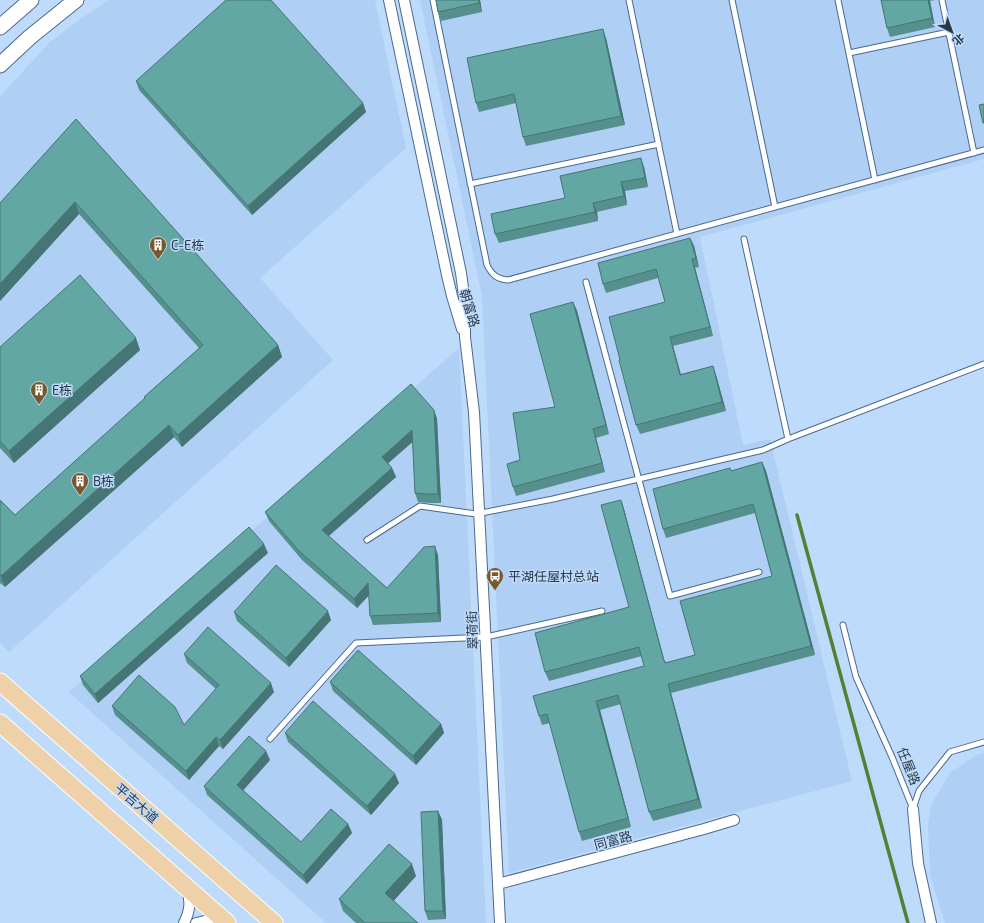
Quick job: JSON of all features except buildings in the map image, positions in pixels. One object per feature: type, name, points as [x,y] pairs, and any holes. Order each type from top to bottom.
[{"type":"main road","points":[[0,27],[31,0]]},
{"type":"main road","points":[[0,65],[30,37],[76,0]]},
{"type":"main road","name":"平吉大道","points":[[0,682],[274,923]]},
{"type":"main road","points":[[0,723],[226,922]]},
{"type":"street","name":"朝富路","points":[[389,0],[447,275],[465,337]]},
{"type":"street","name":"朝富路","points":[[404,0],[461,273],[464,295],[465,337]]},
{"type":"street","name":"翠荷街","points":[[465,337],[474,412],[500,923]]},
{"type":"street","name":"任屋路","points":[[913,809],[918,863],[931,923]]},
{"type":"street","name":"同富路","points":[[498,884],[734,820]]},
{"type":"street","points":[[184,923],[190,904],[190,897],[186,887]]},
{"type":"street","points":[[196,923],[209,920],[226,922]]},
{"type":"lane","points":[[433,0],[487,266],[493,275],[498,278],[508,280],[984,150]]},
{"type":"lane","points":[[630,0],[678,234]]},
{"type":"lane","points":[[732,0],[775,207]]},
{"type":"lane","points":[[838,0],[875,180]]},
{"type":"lane","points":[[942,0],[974,153]]},
{"type":"lane","points":[[849,53],[949,32]]},
{"type":"lane","points":[[470,184],[659,144]]},
{"type":"lane","points":[[744,239],[788,439]]},
{"type":"lane","points":[[586,282],[670,596],[759,572]]},
{"type":"lane","points":[[367,540],[420,506],[479,514],[553,499],[763,450],[984,364]]},
{"type":"lane","points":[[270,738],[356,643],[486,637],[602,611]]},
{"type":"lane","name":"任屋路","points":[[843,625],[856,677],[892,757],[913,809]]},
{"type":"lane","points":[[913,809],[919,791],[950,752],[984,742]]},
{"type":"shaded area","points":[[109,0],[375,0],[406,148],[260,278],[333,360],[9,652],[0,643],[0,96],[49,43],[76,22]]},
{"type":"shaded area","points":[[420,0],[984,0],[984,159],[700,237],[743,445],[770,439],[852,781],[509,873],[482,296]]},
{"type":"shaded area","points":[[459,348],[486,923],[326,923],[69,692]]},
{"type":"shaded area","points":[[984,753],[984,923],[945,923],[930,875],[928,824],[931,805],[950,773],[976,755]]},
{"type":"waterway","points":[[797,515],[908,923]]},
{"type":"place","name":"C-E栋","points":[[158,260]]},
{"type":"place","name":"E栋","points":[[39,405]]},
{"type":"place","name":"B栋","points":[[80,496]]},
{"type":"place","name":"平湖任屋村总站","points":[[495,591]]}]
